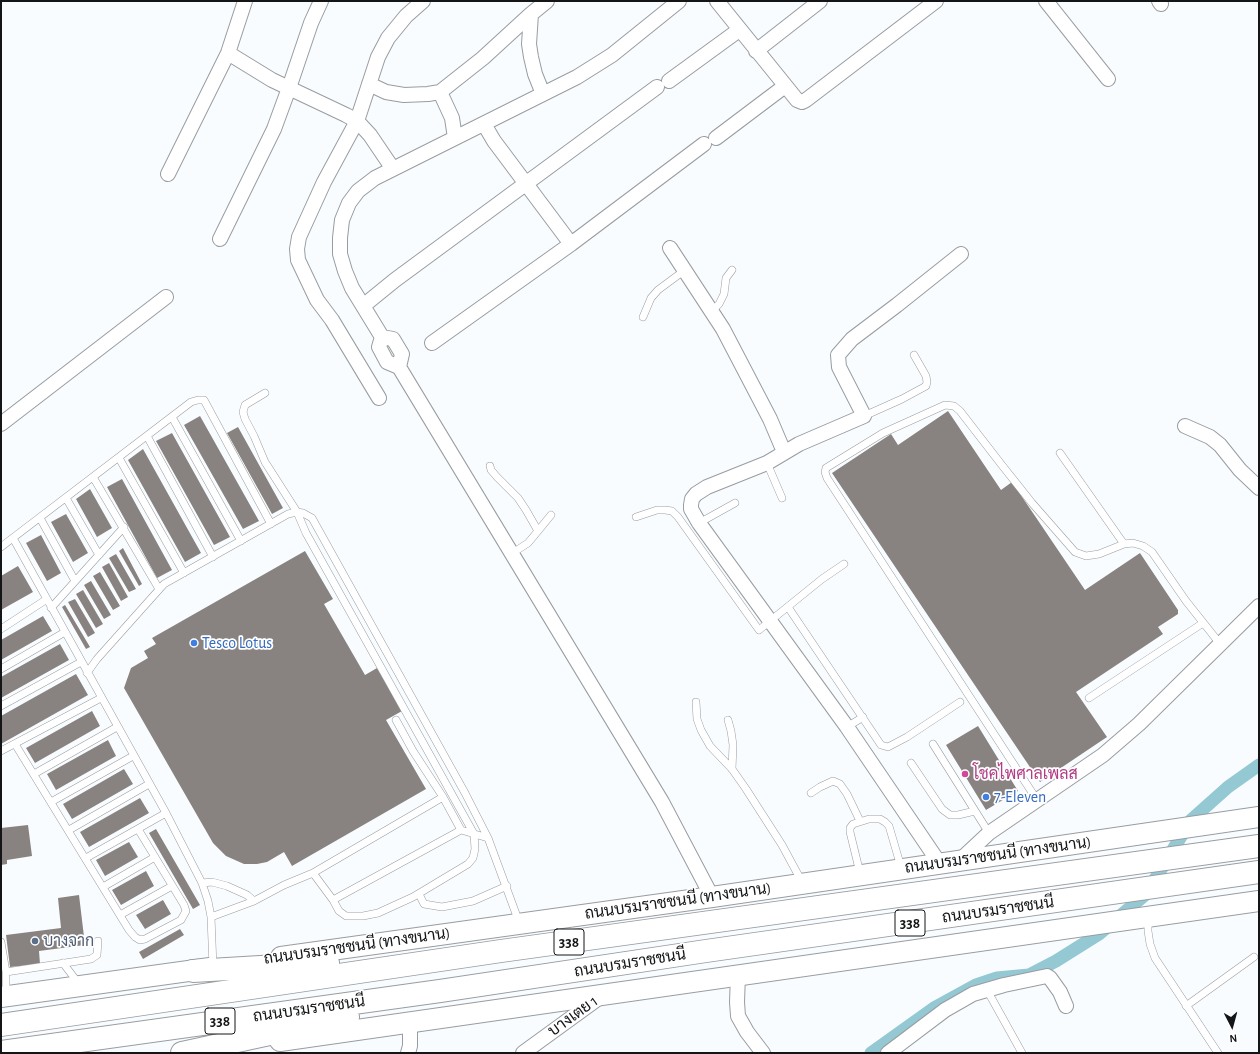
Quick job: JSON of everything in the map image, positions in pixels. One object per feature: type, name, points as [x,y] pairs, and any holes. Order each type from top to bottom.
[{"type":"highway","name":"ถนนบรมราชชนนี","points":[[1,1025],[416,964],[1259,846]]},
{"type":"highway","name":"ถนนบรมราชชนนี","points":[[1,1052],[440,991],[698,952],[1259,872]]},
{"type":"highway","points":[[203,969],[335,963],[416,964]]},
{"type":"highway","points":[[182,1053],[348,1017],[440,991]]},
{"type":"main road","name":"ถนนบรมราชชนนี (ทางขนาน)","points":[[4,997],[803,884],[1259,817]]},
{"type":"main road","name":"338","points":[[191,1053],[1259,901]]},
{"type":"street","points":[[168,174],[228,53],[244,1]]},
{"type":"street","points":[[220,239],[274,129],[311,23],[321,1]]},
{"type":"street","points":[[379,398],[332,320],[317,300],[298,260],[297,249],[299,237],[324,182],[357,121],[378,57],[388,38],[406,16],[423,1]]},
{"type":"street","points":[[369,84],[386,92],[404,95],[440,92],[483,58],[547,1]]},
{"type":"street","points":[[679,1],[612,55],[577,77],[375,178],[358,191],[349,203],[342,220],[340,254],[352,288],[382,337],[393,339],[402,354],[399,367],[662,802],[712,897]]},
{"type":"street","points":[[717,1],[785,86],[797,100],[802,102],[936,1]]},
{"type":"street","points":[[756,51],[820,1]]},
{"type":"street","points":[[1046,1],[1108,79]]},
{"type":"street","points":[[531,14],[529,44],[535,74],[543,94]]},
{"type":"street","points":[[363,306],[395,280],[525,183],[739,30]]},
{"type":"street","points":[[228,53],[272,80],[357,121],[370,135],[393,169]]},
{"type":"street","points":[[432,343],[571,244],[785,86]]},
{"type":"street","points":[[440,92],[452,118],[455,138]]},
{"type":"street","points":[[484,124],[494,141],[571,244]]},
{"type":"street","points":[[670,248],[723,329],[770,419],[784,452]]},
{"type":"street","points":[[940,864],[847,727],[699,523],[691,505],[692,499],[696,494],[732,476],[767,463],[784,452],[864,416],[839,367],[838,355],[852,339],[897,306],[961,254]]},
{"type":"street","points":[[1,424],[166,297]]},
{"type":"street","points":[[1185,426],[1210,437],[1220,444],[1240,470],[1259,488]]},
{"type":"street","points":[[959,861],[989,833],[1103,755],[1140,724],[1259,606]]},
{"type":"street","points":[[738,975],[738,1016],[747,1032],[763,1053]]},
{"type":"street","points":[[888,1053],[945,1010],[973,994],[1004,985],[1047,976],[1060,992],[1066,1006]]},
{"type":"street","name":"บางเตย 1","points":[[523,1053],[604,994]]},
{"type":"street","points":[[408,1053],[410,1046],[410,1023]]},
{"type":"lane","points":[[643,317],[651,298],[658,290],[685,270]]},
{"type":"lane","points":[[712,311],[719,304],[724,294],[726,278],[732,270]]},
{"type":"lane","points":[[864,416],[902,399],[926,386],[926,376],[914,356]]},
{"type":"lane","points":[[265,393],[245,405],[243,412],[244,419],[254,436],[265,462],[297,512],[306,533],[474,834],[475,849],[473,858],[468,864],[419,894],[378,913],[363,916],[346,916],[339,911],[333,900],[313,873]]},
{"type":"lane","points":[[1,547],[191,402],[198,400],[204,400],[271,524]]},
{"type":"lane","points":[[1037,800],[827,478],[825,469],[883,433],[945,405],[954,406],[960,411],[1032,503],[1075,552],[1086,556],[1098,554],[1124,544],[1133,543],[1143,546],[1152,552],[1186,601],[1221,645]]},
{"type":"lane","points":[[172,417],[242,540]]},
{"type":"lane","points":[[147,436],[213,556]]},
{"type":"lane","points":[[1060,453],[1124,544]]},
{"type":"lane","points":[[119,458],[184,573]]},
{"type":"lane","points":[[767,463],[782,498]]},
{"type":"lane","points":[[490,466],[491,470],[497,477],[518,498],[538,531]]},
{"type":"lane","points":[[94,477],[159,589]]},
{"type":"lane","points":[[66,498],[99,555]]},
{"type":"lane","points":[[699,523],[735,503]]},
{"type":"lane","points":[[636,517],[656,510],[672,511],[678,517],[759,630],[822,579],[844,564]]},
{"type":"lane","points":[[87,673],[97,659],[164,584],[288,514],[297,512],[312,518],[488,838],[520,923]]},
{"type":"lane","points":[[511,554],[528,543],[551,515]]},
{"type":"lane","points":[[40,518],[75,581]]},
{"type":"lane","points":[[51,608],[124,527]]},
{"type":"lane","points":[[13,538],[166,813],[202,883],[212,917],[203,969]]},
{"type":"lane","points":[[1,629],[47,599]]},
{"type":"lane","points":[[788,607],[881,745],[888,747],[907,738],[960,702]]},
{"type":"lane","points":[[1089,698],[1203,623]]},
{"type":"lane","points":[[1,669],[65,632]]},
{"type":"lane","points":[[1,706],[81,662]]},
{"type":"lane","points":[[1,751],[101,698]]},
{"type":"lane","points":[[696,702],[697,719],[710,746],[732,769],[782,845],[803,884]]},
{"type":"lane","points":[[847,727],[863,717]]},
{"type":"lane","points":[[396,720],[461,830],[488,838]]},
{"type":"lane","points":[[728,720],[733,745],[732,769]]},
{"type":"lane","points":[[34,774],[117,727]]},
{"type":"lane","points":[[15,744],[129,930],[135,937],[140,940],[145,940],[181,920],[186,911],[184,905],[138,829]]},
{"type":"lane","points":[[933,744],[989,833]]},
{"type":"lane","points":[[51,802],[133,756]]},
{"type":"lane","points":[[910,763],[942,810],[950,815],[958,815],[975,811]]},
{"type":"lane","points":[[811,793],[833,781],[840,784],[847,794],[860,821]]},
{"type":"lane","points":[[69,830],[149,784]]},
{"type":"lane","points":[[212,917],[254,901],[284,885],[313,873],[442,797]]},
{"type":"lane","points":[[86,858],[166,813]]},
{"type":"lane","points":[[861,875],[850,828],[853,824],[869,819],[880,819],[889,826],[902,869]]},
{"type":"lane","points":[[333,900],[461,830]]},
{"type":"lane","points":[[103,887],[155,857]]},
{"type":"lane","points":[[202,883],[212,882],[227,886],[247,895],[254,901]]},
{"type":"lane","points":[[120,915],[172,886]]},
{"type":"lane","points":[[419,894],[424,904],[442,907],[473,901],[507,886]]},
{"type":"lane","points":[[1146,917],[1150,944],[1155,958],[1218,1053]]},
{"type":"lane","points":[[6,972],[94,958],[96,955],[98,941]]},
{"type":"lane","points":[[1,942],[6,972],[4,997]]},
{"type":"lane","points":[[1186,1006],[1254,957]]},
{"type":"lane","points":[[63,964],[80,986]]},
{"type":"lane","points":[[987,990],[1022,1053]]},
{"type":"building","points":[[948,411],[1001,490],[1012,482],[1085,590],[1140,553],[1178,610],[1178,614],[1158,627],[1163,634],[1076,692],[1107,737],[1040,782],[832,473],[891,434],[898,445]]},
{"type":"building","points":[[200,416],[259,521],[243,529],[184,425]]},
{"type":"building","points":[[238,427],[283,508],[272,514],[227,433]]},
{"type":"building","points":[[172,433],[230,537],[214,545],[156,441]]},
{"type":"building","points":[[143,449],[201,553],[185,562],[128,460]]},
{"type":"building","points":[[122,479],[172,570],[157,578],[107,487]]},
{"type":"building","points":[[90,489],[112,528],[97,537],[76,499]]},
{"type":"building","points":[[66,514],[88,553],[73,562],[51,522]]},
{"type":"building","points":[[41,535],[61,573],[47,581],[26,543]]},
{"type":"building","points":[[123,548],[142,584],[139,586],[119,551]]},
{"type":"building","points":[[305,551],[333,599],[324,604],[365,675],[377,668],[402,711],[386,720],[426,789],[292,866],[284,852],[267,862],[244,864],[226,856],[213,843],[124,688],[131,668],[148,658],[144,651],[156,644],[152,638]]},
{"type":"building","points":[[116,554],[136,589],[129,592],[109,558]]},
{"type":"building","points":[[109,563],[128,597],[121,601],[102,567]]},
{"type":"building","points":[[18,566],[33,592],[1,610],[1,576]]},
{"type":"building","points":[[100,572],[120,606],[113,610],[93,576]]},
{"type":"building","points":[[91,581],[111,615],[104,619],[84,585]]},
{"type":"building","points":[[83,590],[103,624],[96,628],[76,594]]},
{"type":"building","points":[[75,599],[95,633],[88,637],[68,602]]},
{"type":"building","points":[[65,605],[90,647],[86,649],[62,607]]},
{"type":"building","points":[[43,616],[52,631],[1,660],[1,640]]},
{"type":"building","points":[[60,644],[69,660],[1,698],[1,677]]},
{"type":"building","points":[[76,674],[88,695],[1,744],[1,716]]},
{"type":"building","points":[[92,711],[100,726],[35,763],[26,748]]},
{"type":"building","points":[[978,726],[1018,791],[986,810],[946,745]]},
{"type":"building","points":[[108,740],[116,756],[56,790],[47,774]]},
{"type":"building","points":[[124,769],[133,784],[72,819],[63,804]]},
{"type":"building","points":[[140,798],[149,813],[89,847],[80,832]]},
{"type":"building","points":[[28,825],[32,856],[7,860],[7,864],[1,865],[1,828]]},
{"type":"building","points":[[156,829],[200,905],[193,909],[149,833]]},
{"type":"building","points":[[129,842],[138,857],[105,876],[96,860]]},
{"type":"building","points":[[146,871],[154,886],[121,905],[112,890]]},
{"type":"building","points":[[79,895],[85,945],[39,951],[40,964],[10,967],[6,935],[61,928],[58,898]]},
{"type":"building","points":[[163,900],[171,914],[145,929],[136,915]]},
{"type":"building","points":[[180,929],[184,935],[143,959],[139,952]]},
{"type":"waterway","points":[[871,1053],[934,1008],[976,985],[997,978],[1029,975],[1056,961],[1099,934],[1146,894],[1191,820],[1228,787],[1259,765]]},
{"type":"place","name":"Tesco Lotus","points":[[194,643]]},
{"type":"place","name":"โชคไพศาลเพลส","points":[[965,774]]},
{"type":"place","name":"7-Eleven","points":[[986,797]]},
{"type":"place","name":"บางจาก","points":[[35,941]]}]
